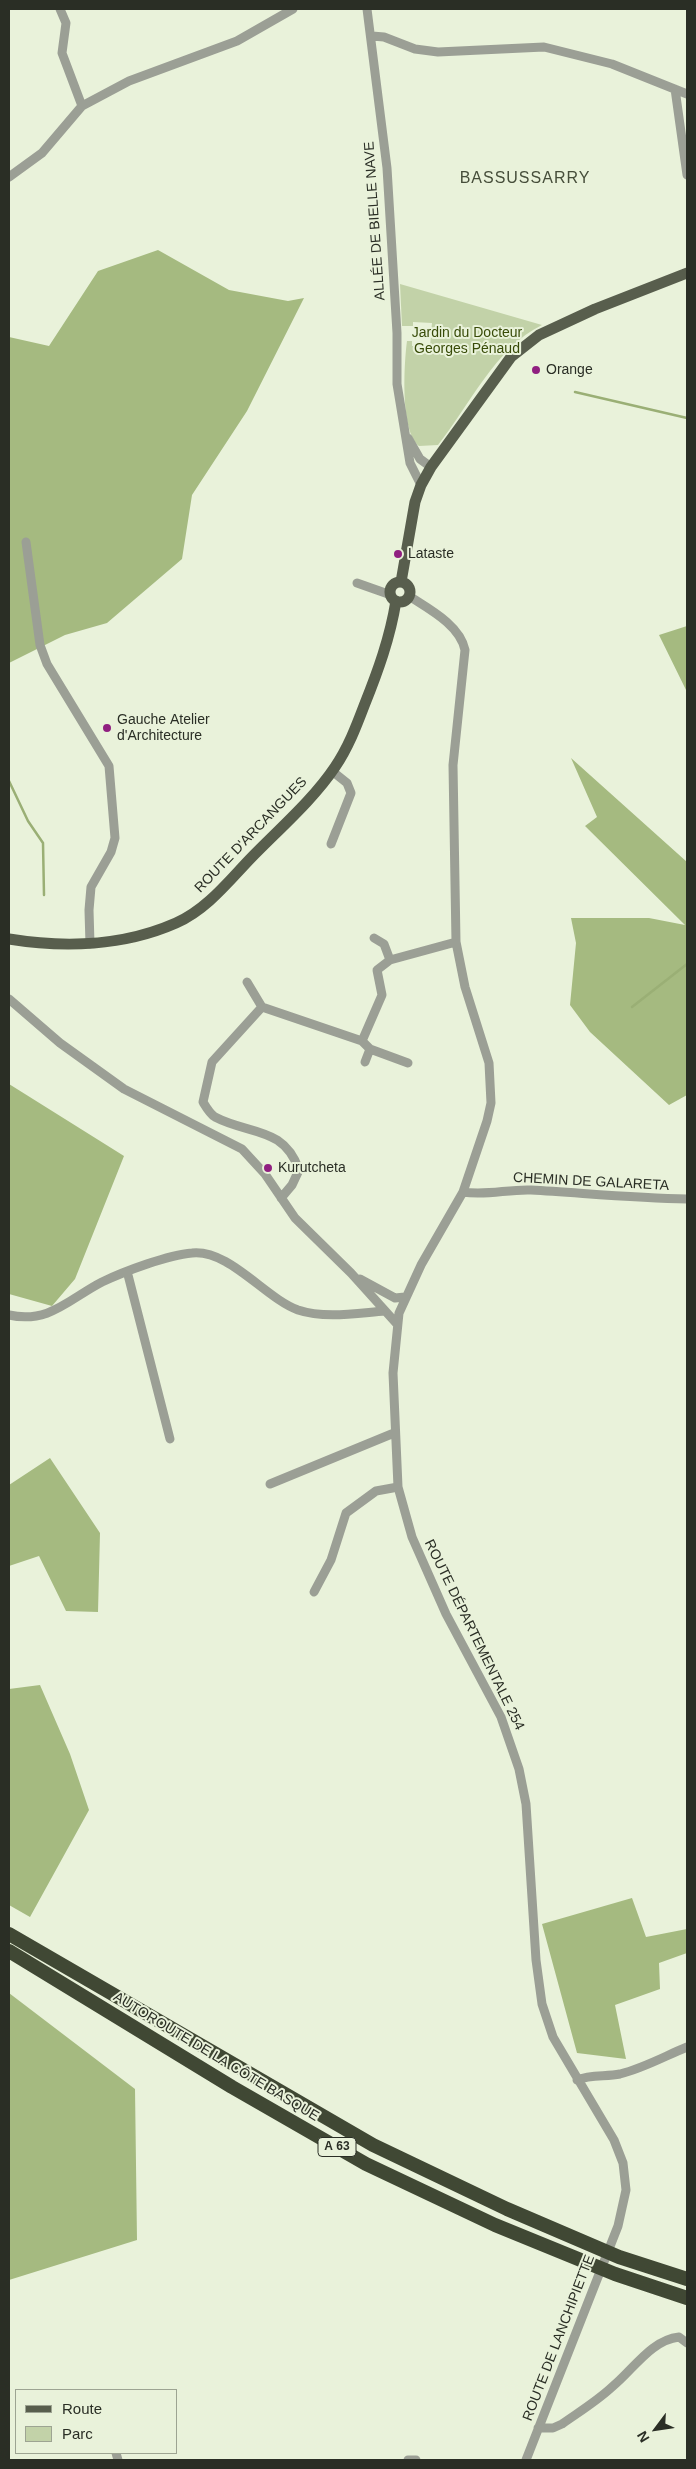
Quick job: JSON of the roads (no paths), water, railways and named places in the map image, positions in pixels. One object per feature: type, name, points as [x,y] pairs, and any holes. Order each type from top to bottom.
[{"type":"highway","name":"AUTOROUTE DE LA CÔTE BASQUE","points":[[9,1934],[373,2145],[507,2209],[619,2257],[687,2279]]},
{"type":"highway","name":"AUTOROUTE DE LA CÔTE BASQUE","points":[[9,1951],[232,2088],[366,2164],[495,2225],[615,2274],[687,2298]]},
{"type":"main road","points":[[401,582],[420,485],[511,357],[538,335],[595,309],[687,273]]},
{"type":"main road","points":[[401,582],[409,588],[409,596],[404,600],[393,598],[392,585],[401,582]]},
{"type":"main road","name":"ROUTE D'ARCANGUES","points":[[9,939],[58,945],[90,944],[152,931],[175,924],[200,908],[332,771],[350,743],[391,634],[393,598]]},
{"type":"street","points":[[60,9],[66,23],[62,53],[82,106]]},
{"type":"street","points":[[9,177],[42,153],[82,106],[129,81],[237,41],[293,9]]},
{"type":"street","name":"ALLÉE DE BIELLE NAVE","points":[[367,9],[372,36],[387,168],[397,333],[397,384],[410,463],[420,485]]},
{"type":"street","points":[[372,36],[384,36],[415,49],[438,52],[544,47],[612,64],[687,94]]},
{"type":"street","points":[[674,89],[687,175]]},
{"type":"street","name":"ALLÉE DE BIELLE NAVE","points":[[405,432],[420,459],[431,467]]},
{"type":"street","points":[[26,542],[40,644],[47,664],[104,755],[110,772],[115,838],[111,852],[91,887],[89,910],[90,944]]},
{"type":"street","points":[[357,583],[393,598]]},
{"type":"street","name":"ROUTE DÉPARTEMENTALE 254","points":[[409,596],[436,614],[463,640],[465,650],[453,766],[456,942],[465,987],[489,1063],[492,1082],[491,1103],[487,1122],[463,1192],[421,1265],[405,1297],[397,1324],[393,1373],[394,1433],[398,1486],[412,1537],[446,1614],[500,1717],[519,1769],[526,1804],[538,1984],[542,2004],[553,2037],[614,2140],[623,2163],[626,2190],[618,2226]]},
{"type":"street","points":[[331,844],[351,793],[347,783],[332,771]]},
{"type":"street","points":[[374,938],[384,944],[390,960]]},
{"type":"street","points":[[362,1041],[382,995],[377,970],[390,960],[456,942]]},
{"type":"street","points":[[247,982],[262,1007],[362,1041],[370,1049],[408,1064]]},
{"type":"street","points":[[9,999],[60,1043],[124,1089],[242,1149],[257,1164],[295,1218],[352,1273],[397,1324]]},
{"type":"street","points":[[262,1007],[212,1062],[203,1102],[213,1116],[276,1138],[294,1153],[299,1170],[292,1185],[281,1198]]},
{"type":"street","points":[[365,1062],[370,1049]]},
{"type":"street","name":"CHEMIN DE GALARETA","points":[[463,1192],[475,1194],[529,1190],[687,1200]]},
{"type":"street","points":[[9,1315],[24,1318],[47,1314],[101,1283],[127,1271],[194,1252],[209,1255],[228,1263],[269,1293],[296,1309],[309,1312],[355,1314],[380,1305],[390,1295]]},
{"type":"street","points":[[127,1271],[170,1439]]},
{"type":"street","points":[[352,1273],[395,1298],[405,1297]]},
{"type":"street","points":[[355,1314],[371,1306],[380,1305]]},
{"type":"street","points":[[270,1484],[394,1433]]},
{"type":"street","points":[[314,1592],[331,1560],[346,1513],[376,1491],[398,1486]]},
{"type":"street","points":[[577,2080],[585,2077],[618,2074],[636,2069],[687,2047]]},
{"type":"street","name":"ROUTE DE LANCHIPIETTE","points":[[526,2460],[618,2226]]},
{"type":"street","points":[[538,2428],[553,2428],[562,2424],[612,2388],[650,2350],[668,2338],[679,2337],[687,2343]]},
{"type":"street","points":[[408,2460],[416,2460]]},
{"type":"waterway","points":[[575,392],[687,418]]},
{"type":"waterway","points":[[9,781],[28,821],[43,843],[44,895]]},
{"type":"waterway","points":[[632,1007],[687,964]]},
{"type":"place","name":"Orange","points":[[536,370]]},
{"type":"place","name":"Lataste","points":[[398,554]]},
{"type":"place","name":"Gauche Atelier d'Architecture","points":[[107,728]]},
{"type":"place","name":"Kurutcheta","points":[[268,1168]]},
{"type":"district","name":"BASSUSSARRY","points":[[525,179]]},
{"type":"park label","name":"Jardin du Docteur Georges Pénaud","points":[[467,342]]}]
